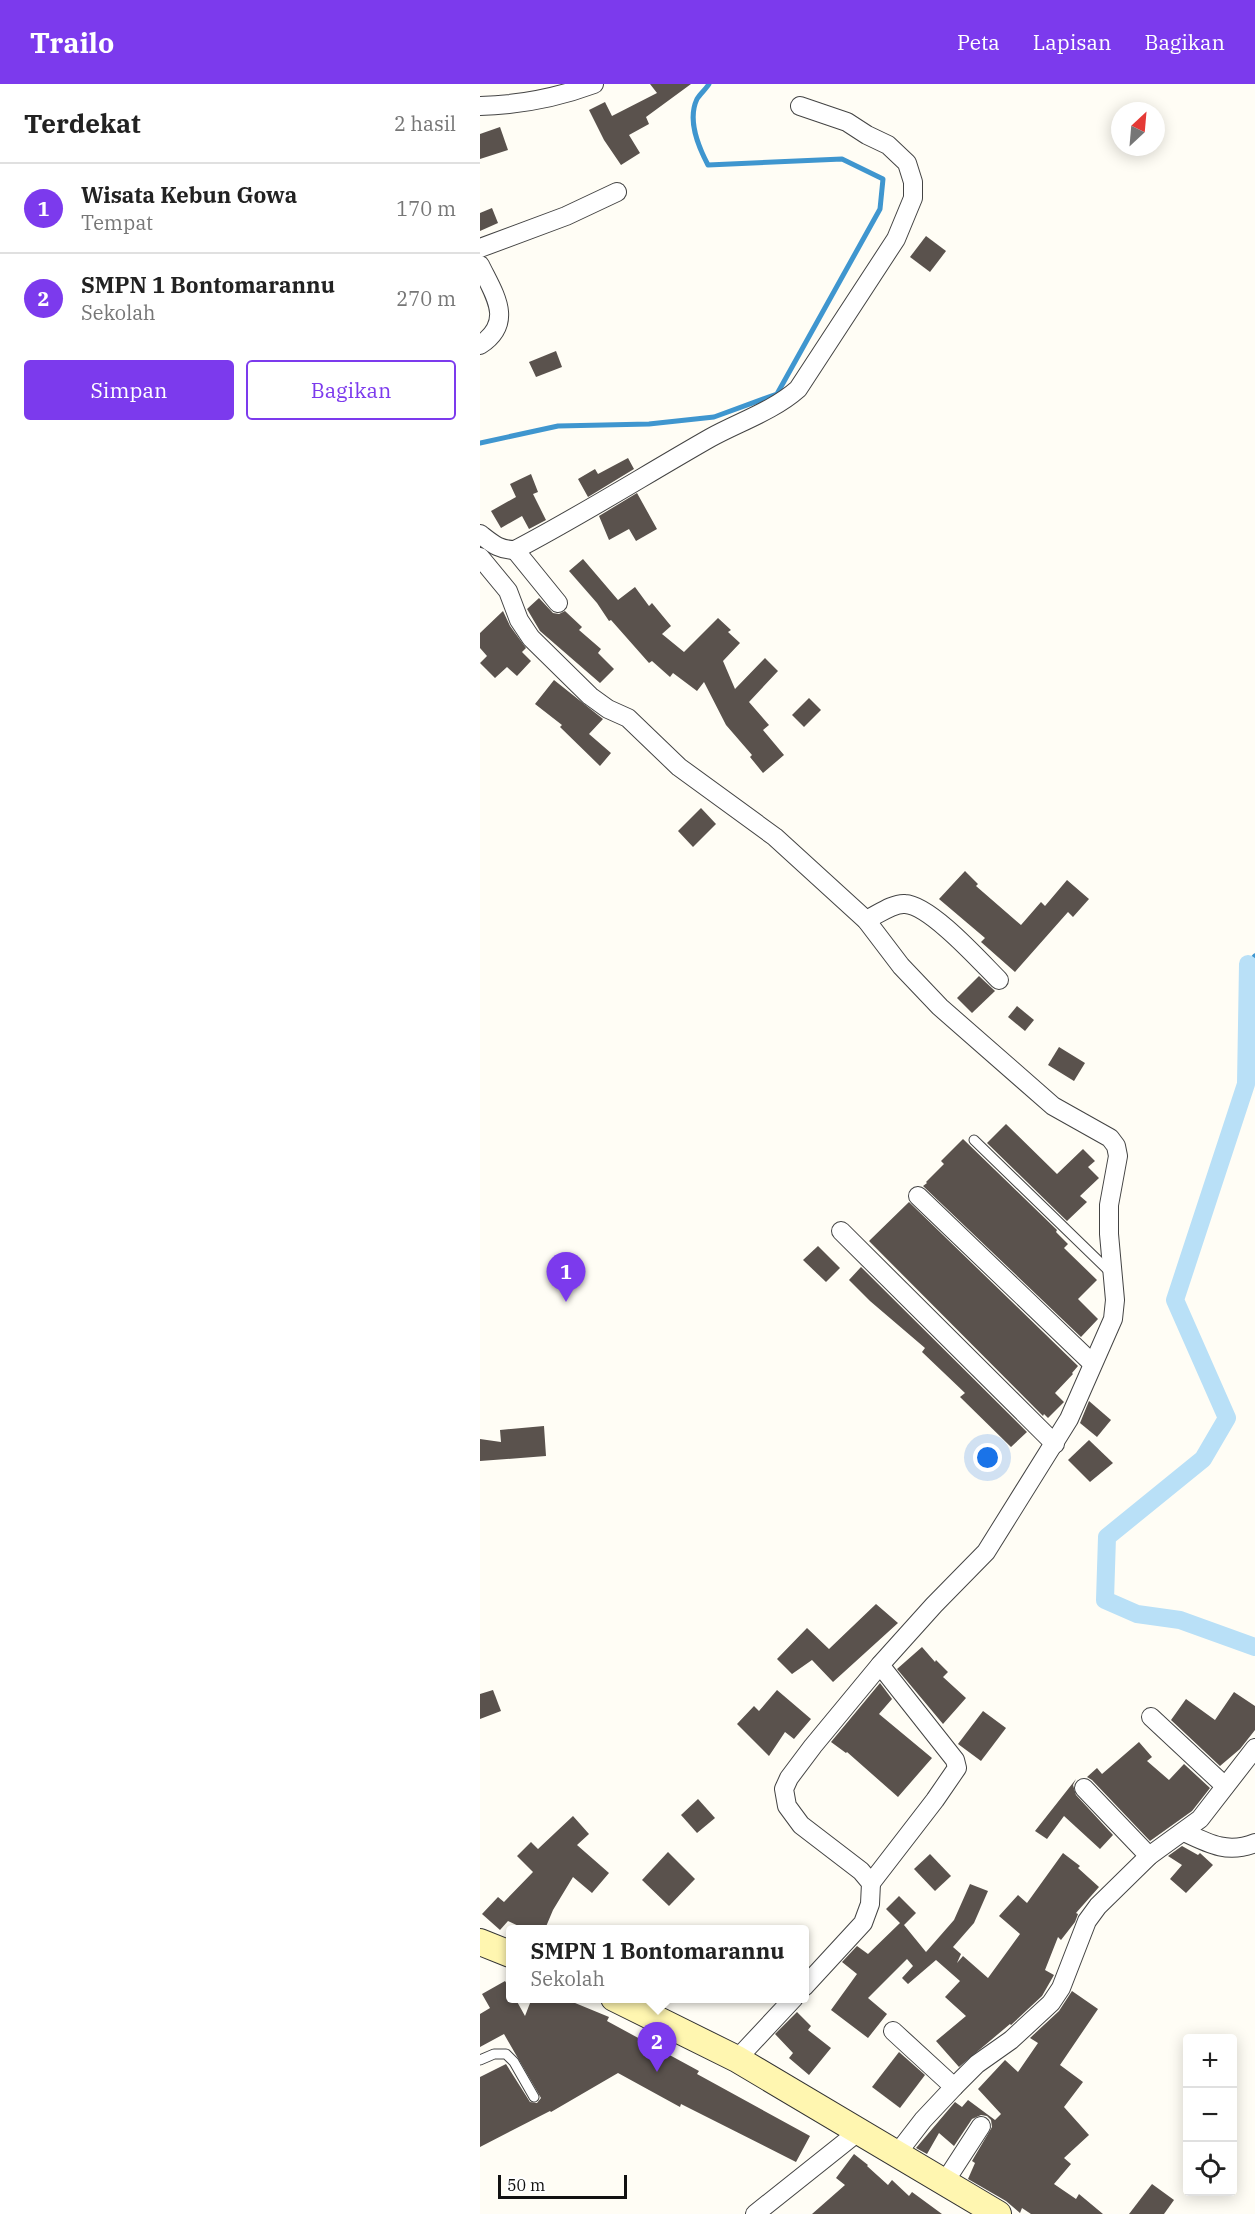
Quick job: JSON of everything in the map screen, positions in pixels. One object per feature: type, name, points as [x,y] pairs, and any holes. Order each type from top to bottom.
[{"type":"main road","points":[[480,1942],[506,1952]]},
{"type":"main road","points":[[624,2003],[737,2059],[998,2214]]},
{"type":"street","points":[[480,106],[533,100],[594,84]]},
{"type":"street","points":[[520,556],[576,518],[718,434],[787,399],[798,389],[896,239],[913,198],[913,182],[907,163],[888,145],[847,122],[800,106]]},
{"type":"street","points":[[480,248],[566,216],[617,192]]},
{"type":"street","points":[[480,265],[497,302],[500,316],[495,331],[480,345]]},
{"type":"street","points":[[480,534],[497,547],[520,556],[558,603]]},
{"type":"street","points":[[480,557],[508,591],[519,620],[531,638],[590,696],[608,709],[628,718],[679,766],[775,837],[866,920],[902,966],[940,1007],[1053,1106],[1110,1138],[1116,1146],[1118,1156],[1109,1205],[1109,1234],[1115,1300],[1113,1319],[1069,1419],[986,1552],[880,1665],[813,1746],[789,1778],[784,1789],[787,1806],[801,1825],[861,1871],[871,1883]]},
{"type":"street","points":[[866,920],[903,903],[918,907],[932,916],[999,980]]},
{"type":"street","points":[[918,1196],[1092,1364]]},
{"type":"street","points":[[841,1231],[1055,1444]]},
{"type":"street","points":[[809,1982],[863,1923],[870,1904],[871,1883],[957,1768],[955,1760],[880,1665]]},
{"type":"street","points":[[1151,1717],[1225,1786]]},
{"type":"street","points":[[896,2155],[923,2120],[977,2064],[1011,2040],[1051,2002],[1061,1988],[1087,1921],[1098,1906],[1149,1856],[1200,1819],[1255,1748]]},
{"type":"street","points":[[1084,1788],[1149,1856]]},
{"type":"street","points":[[1184,1832],[1219,1848],[1230,1849],[1255,1843]]},
{"type":"street","points":[[737,2059],[789,2003]]},
{"type":"street","points":[[893,2031],[954,2087]]},
{"type":"street","points":[[944,2183],[981,2126]]},
{"type":"street","points":[[766,2211],[858,2132]]},
{"type":"lane","points":[[974,1140],[1113,1274]]},
{"type":"lane","points":[[480,2060],[494,2054],[506,2054],[514,2061],[534,2097]]},
{"type":"building","points":[[650,84],[691,84],[646,117],[649,124],[629,135],[640,153],[621,165],[604,140],[589,110],[605,102],[612,116],[657,93]]},
{"type":"building","points":[[500,127],[508,150],[480,159],[480,134]]},
{"type":"building","points":[[492,208],[498,223],[480,231],[480,213]]},
{"type":"building","points":[[926,236],[946,251],[930,272],[910,257]]},
{"type":"building","points":[[556,351],[562,367],[536,377],[529,362]]},
{"type":"building","points":[[628,458],[634,469],[588,497],[578,479],[595,469],[598,474]]},
{"type":"building","points":[[531,474],[538,492],[533,494],[546,520],[529,529],[522,516],[501,528],[491,511],[516,497],[510,484]]},
{"type":"building","points":[[637,493],[657,529],[636,541],[629,529],[609,540],[599,516]]},
{"type":"building","points":[[583,559],[618,600],[635,587],[649,606],[652,603],[671,626],[662,634],[684,652],[718,618],[731,630],[728,632],[740,643],[723,661],[735,689],[765,658],[778,671],[749,702],[769,725],[763,730],[784,755],[763,773],[750,757],[752,755],[726,725],[704,682],[697,691],[673,673],[670,677],[652,661],[649,663],[611,620],[609,621],[597,603],[569,571]]},
{"type":"building","points":[[539,598],[553,613],[559,614],[565,611],[582,627],[579,630],[601,649],[598,653],[614,669],[600,683],[540,631],[527,609]]},
{"type":"building","points":[[503,611],[510,626],[526,648],[522,652],[531,661],[517,676],[507,667],[495,678],[480,663],[487,656],[480,648],[480,633]]},
{"type":"building","points":[[554,680],[603,719],[589,734],[611,753],[600,766],[560,727],[562,725],[535,704]]},
{"type":"building","points":[[809,698],[821,710],[804,727],[792,715]]},
{"type":"building","points":[[701,808],[716,824],[693,847],[678,831]]},
{"type":"building","points":[[965,871],[978,884],[976,886],[1021,925],[1041,902],[1045,906],[1067,880],[1089,899],[1073,917],[1068,912],[1015,972],[981,942],[985,938],[939,899]]},
{"type":"building","points":[[979,976],[995,991],[972,1013],[957,998]]},
{"type":"building","points":[[1017,1006],[1034,1020],[1025,1031],[1008,1017]]},
{"type":"building","points":[[1059,1047],[1085,1063],[1074,1081],[1048,1065]]},
{"type":"building","points":[[1006,1124],[1057,1174],[1083,1149],[1095,1161],[1088,1167],[1099,1178],[1080,1196],[1087,1202],[1067,1221],[987,1143]]},
{"type":"building","points":[[963,1139],[1057,1230],[1056,1232],[1068,1244],[1064,1248],[1097,1280],[1078,1299],[1098,1319],[1081,1337],[923,1186],[944,1164],[941,1161]]},
{"type":"building","points":[[909,1202],[1078,1366],[1055,1393],[1064,1402],[1048,1418],[1044,1414],[1043,1416],[869,1241]]},
{"type":"building","points":[[818,1246],[840,1268],[826,1282],[803,1260]]},
{"type":"building","points":[[861,1267],[1027,1432],[1011,1447],[960,1397],[965,1393],[922,1352],[925,1348],[849,1280]]},
{"type":"building","points":[[1089,1401],[1111,1420],[1097,1437],[1080,1423]]},
{"type":"building","points":[[544,1426],[546,1456],[480,1461],[480,1439],[501,1442],[500,1430]]},
{"type":"building","points":[[1089,1440],[1113,1463],[1090,1482],[1068,1460]]},
{"type":"building","points":[[876,1604],[898,1623],[833,1682],[812,1660],[792,1674],[777,1659],[807,1628],[829,1649]]},
{"type":"building","points":[[922,1647],[935,1662],[936,1660],[948,1672],[943,1677],[966,1698],[943,1724],[897,1669]]},
{"type":"building","points":[[880,1683],[892,1699],[879,1714],[932,1758],[898,1797],[847,1752],[831,1742]]},
{"type":"building","points":[[493,1690],[501,1711],[480,1719],[480,1694]]},
{"type":"building","points":[[777,1690],[811,1719],[794,1739],[785,1732],[769,1756],[737,1724],[754,1706],[759,1711]]},
{"type":"building","points":[[1234,1692],[1255,1706],[1255,1730],[1240,1749],[1220,1766],[1171,1720],[1186,1699],[1215,1720]]},
{"type":"building","points":[[983,1711],[1006,1728],[981,1761],[958,1744]]},
{"type":"building","points":[[1139,1742],[1152,1757],[1147,1761],[1169,1780],[1184,1764],[1210,1788],[1192,1811],[1150,1841],[1087,1777],[1097,1768],[1102,1774]]},
{"type":"building","points":[[1076,1779],[1073,1785],[1076,1795],[1113,1835],[1100,1849],[1064,1816],[1047,1839],[1035,1831]]},
{"type":"building","points":[[698,1799],[715,1818],[697,1833],[681,1815]]},
{"type":"building","points":[[573,1816],[589,1834],[577,1845],[609,1873],[592,1893],[573,1877],[547,1925],[516,1925],[508,1921],[500,1930],[482,1914],[498,1897],[504,1902],[533,1872],[517,1856],[531,1842],[538,1849]]},
{"type":"building","points":[[1182,1846],[1198,1855],[1200,1853],[1213,1865],[1186,1893],[1170,1879],[1182,1865],[1168,1856]]},
{"type":"building","points":[[668,1852],[695,1879],[669,1906],[642,1880]]},
{"type":"building","points":[[1063,1853],[1080,1866],[1078,1868],[1099,1887],[1076,1913],[1078,1914],[1075,1922],[1061,1940],[1058,1937],[1045,1970],[1054,1975],[1042,1996],[1011,2025],[959,2067],[936,2041],[966,2016],[945,1997],[960,1981],[936,1960],[908,1984],[902,1978],[913,1966],[907,1959],[868,1998],[887,2014],[868,2038],[831,2010],[857,1974],[842,1962],[857,1946],[868,1954],[900,1923],[886,1909],[899,1896],[916,1913],[904,1925],[926,1952],[954,1920],[970,1884],[988,1891],[974,1923],[953,1947],[961,1954],[957,1963],[963,1956],[988,1978],[1020,1934],[999,1916],[1018,1895],[1027,1903]]},
{"type":"building","points":[[930,1854],[951,1876],[935,1891],[914,1869]]},
{"type":"building","points":[[505,1981],[506,2003],[518,2003],[525,2016],[530,2003],[575,2003],[609,2017],[607,2021],[699,2071],[697,2074],[810,2136],[796,2162],[681,2104],[680,2107],[618,2073],[551,2112],[480,2147],[480,2077],[506,2064],[530,2102],[537,2103],[541,2098],[504,2034],[480,2047],[480,2014],[490,2008],[482,1994]]},
{"type":"building","points":[[1072,1991],[1098,2009],[1060,2065],[1083,2082],[1064,2107],[1089,2135],[1064,2158],[1071,2164],[1054,2184],[1076,2199],[1079,2194],[1103,2214],[1031,2214],[1022,2208],[1020,2213],[1006,2201],[968,2179],[975,2163],[972,2161],[992,2127],[991,2120],[987,2116],[981,2115],[972,2119],[954,2146],[939,2133],[927,2154],[916,2148],[955,2102],[962,2107],[968,2100],[995,2120],[1001,2114],[978,2089],[1005,2060],[1018,2072],[1038,2043],[1030,2038],[1059,2011]]},
{"type":"building","points":[[797,2012],[811,2026],[808,2030],[831,2048],[809,2075],[789,2058],[793,2053],[775,2034]]},
{"type":"building","points":[[899,2052],[925,2075],[900,2108],[872,2087]]},
{"type":"building","points":[[854,2154],[888,2185],[892,2180],[909,2196],[912,2192],[942,2214],[812,2214],[845,2185],[836,2178]]},
{"type":"building","points":[[1152,2184],[1174,2200],[1164,2214],[1129,2214]]},
{"type":"waterway","points":[[480,443],[558,426],[649,424],[714,417],[777,394],[880,209],[883,179],[842,159],[708,165],[697,141],[693,116],[697,99],[709,84]]},
{"type":"waterway","points":[[1248,964],[1255,956]]},
{"type":"waterway","points":[[1248,964],[1246,1084],[1175,1300],[1227,1418],[1203,1459],[1107,1537],[1105,1600],[1137,1614],[1180,1620],[1255,1647]]},
{"type":"place","name":"Wisata Kebun Gowa","points":[[566,1302]]},
{"type":"place","name":"SMPN 1 Bontomarannu","points":[[657,2072]]}]
